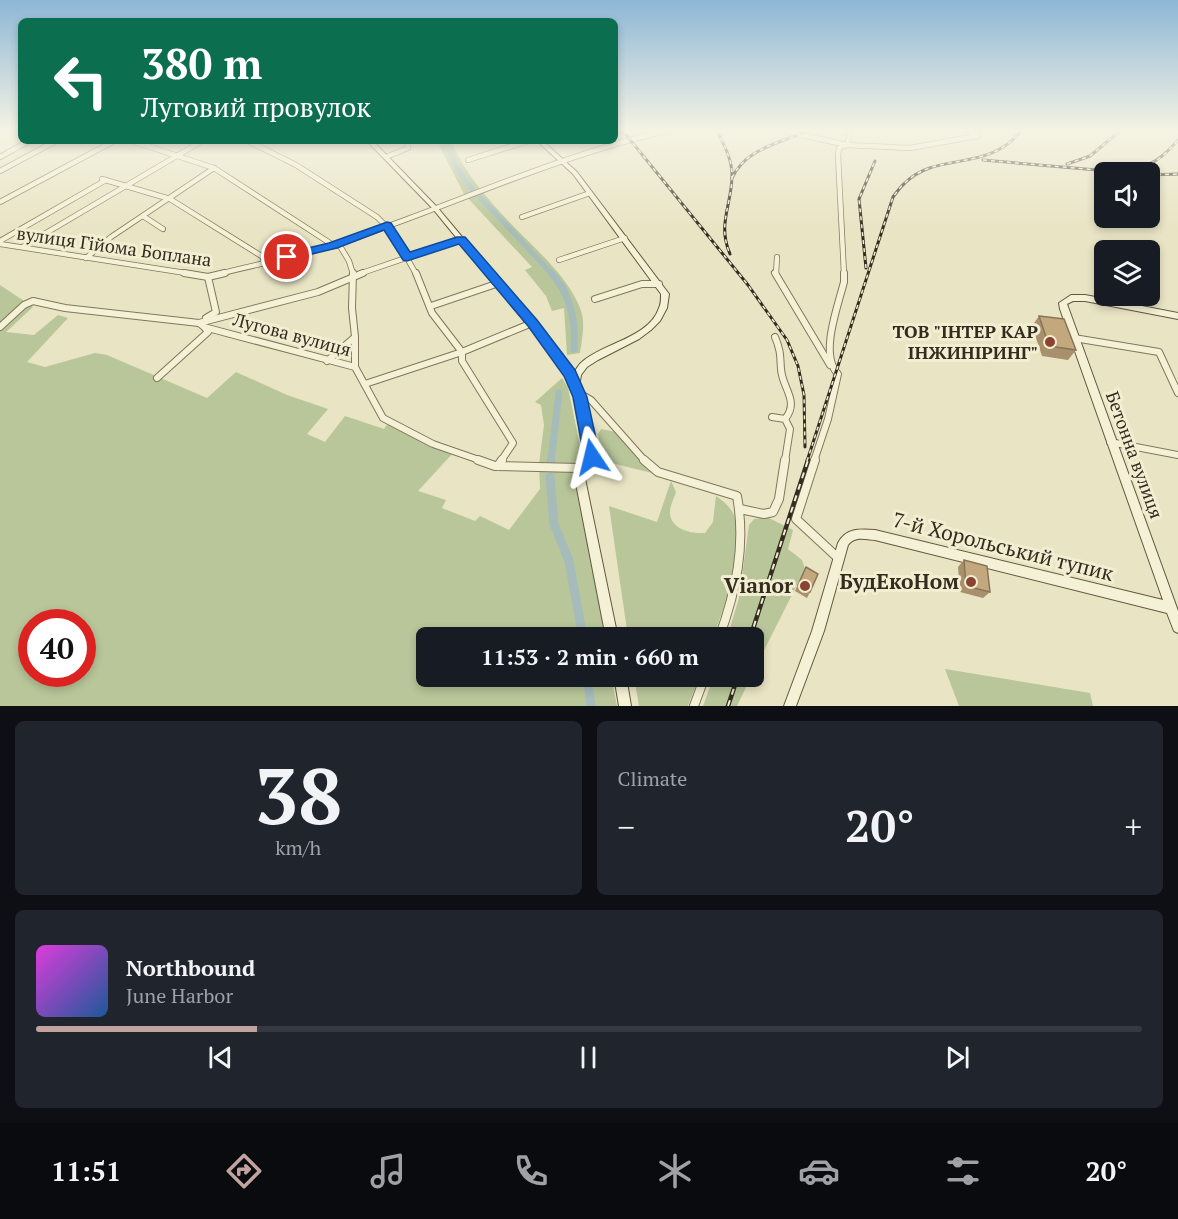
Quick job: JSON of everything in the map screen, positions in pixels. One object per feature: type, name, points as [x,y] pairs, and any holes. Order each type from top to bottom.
[{"type":"street","points":[[0,202],[71,164]]},
{"type":"street","points":[[23,246],[162,164]]},
{"type":"street","points":[[202,164],[214,168],[333,245],[340,246],[350,259],[355,277],[352,304],[355,368]]},
{"type":"street","points":[[288,164],[364,208],[387,226],[407,257],[431,306],[432,314],[442,330],[462,352],[462,361],[513,442],[498,466]]},
{"type":"street","points":[[394,164],[435,208],[532,323],[565,365],[578,389],[658,472],[737,496],[743,519],[742,550],[733,595],[723,627]]},
{"type":"street","name":"вулиця Гійома Боплана","points":[[0,243],[208,277],[333,245],[557,164]]},
{"type":"street","points":[[567,164],[665,294],[666,306],[658,321],[584,365],[577,375],[592,457],[578,468],[610,627]]},
{"type":"street","points":[[832,368],[829,344],[844,282],[838,164]]},
{"type":"street","points":[[86,258],[111,237],[214,168]]},
{"type":"street","points":[[0,243],[104,179],[170,198],[263,257],[264,262]]},
{"type":"street","points":[[522,217],[590,194]]},
{"type":"street","points":[[143,216],[163,229]]},
{"type":"street","points":[[559,260],[625,238]]},
{"type":"street","points":[[199,322],[318,292],[407,257],[461,239]]},
{"type":"street","points":[[777,257],[775,273],[801,314],[816,344],[838,374],[828,419],[796,519],[837,556],[818,631],[790,706]]},
{"type":"street","points":[[199,322],[216,312],[208,277]]},
{"type":"street","points":[[431,306],[499,283]]},
{"type":"street","points":[[595,299],[642,284],[659,284]]},
{"type":"street","name":"Бетонна вулиця","points":[[1178,316],[1085,298],[1071,298],[1063,303],[1109,442],[1173,606],[1178,627]]},
{"type":"street","name":"Лугова вулиця","points":[[0,327],[33,301],[65,308],[199,322],[204,327],[355,368],[383,418],[433,444],[498,466],[578,468]]},
{"type":"street","points":[[158,378],[208,332],[199,322]]},
{"type":"street","points":[[365,384],[462,352],[532,323]]},
{"type":"street","points":[[327,361],[355,337]]},
{"type":"street","points":[[775,337],[781,349],[783,363],[781,369],[794,405],[791,413],[785,419]]},
{"type":"street","points":[[1074,338],[1159,352],[1178,393]]},
{"type":"street","points":[[565,365],[584,365]]},
{"type":"street","points":[[772,417],[785,419]]},
{"type":"street","points":[[740,509],[764,514],[773,512],[779,499],[790,429],[785,419]]},
{"type":"street","points":[[1109,442],[1178,455]]},
{"type":"street","name":"7-й Хорольський тупик","points":[[837,556],[847,538],[857,533],[866,533],[1173,606]]},
{"type":"street","points":[[622,687],[625,706]]},
{"type":"street","points":[[694,706],[701,687]]},
{"type":"green space","points":[[449,164],[463,164],[482,192],[502,215],[563,278],[580,308],[583,319],[580,353],[567,355],[564,308],[552,311],[546,296],[525,270],[532,267],[464,194]]},
{"type":"green space","points":[[0,285],[33,307],[6,332],[34,335],[58,315],[68,318],[27,362],[45,367],[95,353],[107,355],[207,398],[236,372],[287,395],[328,409],[307,434],[325,442],[345,416],[384,429],[388,423],[453,453],[418,491],[446,500],[442,508],[475,521],[480,516],[509,530],[540,489],[539,464],[544,425],[541,405],[535,402],[562,378],[568,388],[583,460],[603,627],[416,627],[416,687],[613,687],[617,706],[0,706]]},
{"type":"green space","points":[[601,429],[616,432],[652,473],[603,461],[598,434]]},
{"type":"green space","points":[[671,481],[676,492],[670,510],[671,518],[683,530],[705,533],[713,522],[716,496],[731,510],[738,535],[737,550],[732,580],[717,627],[627,627],[609,506],[657,522]]},
{"type":"green space","points":[[767,517],[793,530],[788,549],[802,560],[805,569],[764,650],[764,627],[730,627],[739,598],[749,525],[754,519]]},
{"type":"green space","points":[[945,669],[1090,693],[1093,706],[959,706]]},
{"type":"green space","points":[[636,687],[695,687],[688,706],[639,706]]},
{"type":"green space","points":[[710,687],[746,687],[737,706],[703,706]]},
{"type":"building","points":[[1039,316],[1064,319],[1076,350],[1049,346]]},
{"type":"building","points":[[964,560],[987,566],[990,592],[966,586]]},
{"type":"building","name":"Vianor","points":[[806,567],[818,574],[810,592],[798,585]]},
{"type":"waterway","points":[[455,164],[474,192]]},
{"type":"waterway","points":[[478,195],[552,274]]},
{"type":"waterway","points":[[551,273],[558,281],[571,308],[574,349]]},
{"type":"waterway","points":[[551,461],[559,393]]},
{"type":"waterway","points":[[550,477],[554,524],[569,561],[581,627]]},
{"type":"waterway","points":[[588,687],[591,706]]},
{"type":"railway","points":[[650,164],[748,285],[787,340],[798,366],[804,395],[805,447]]},
{"type":"railway","points":[[730,254],[726,243],[725,224],[731,186],[731,164]]},
{"type":"railway","points":[[732,178],[742,164]]},
{"type":"railway","points":[[866,268],[859,199],[874,164]]},
{"type":"railway","points":[[807,461],[893,197],[918,173],[947,164]]},
{"type":"railway","points":[[1028,164],[1094,170]]},
{"type":"railway","points":[[1160,175],[1178,174]]},
{"type":"railway","points":[[754,627],[808,460]]},
{"type":"railway","points":[[728,706],[734,687]]},
{"type":"place","name":"ТОВ \"ІНТЕР КАР ІНЖИНІРИНГ\"","points":[[1050,342]]},
{"type":"place","name":"БудЕкоНом","points":[[971,582]]},
{"type":"place","name":"Vianor","points":[[805,586]]},
{"type":"route","points":[[287,257],[333,245],[387,226],[407,257],[461,239],[565,365],[580,397],[592,457]]}]
